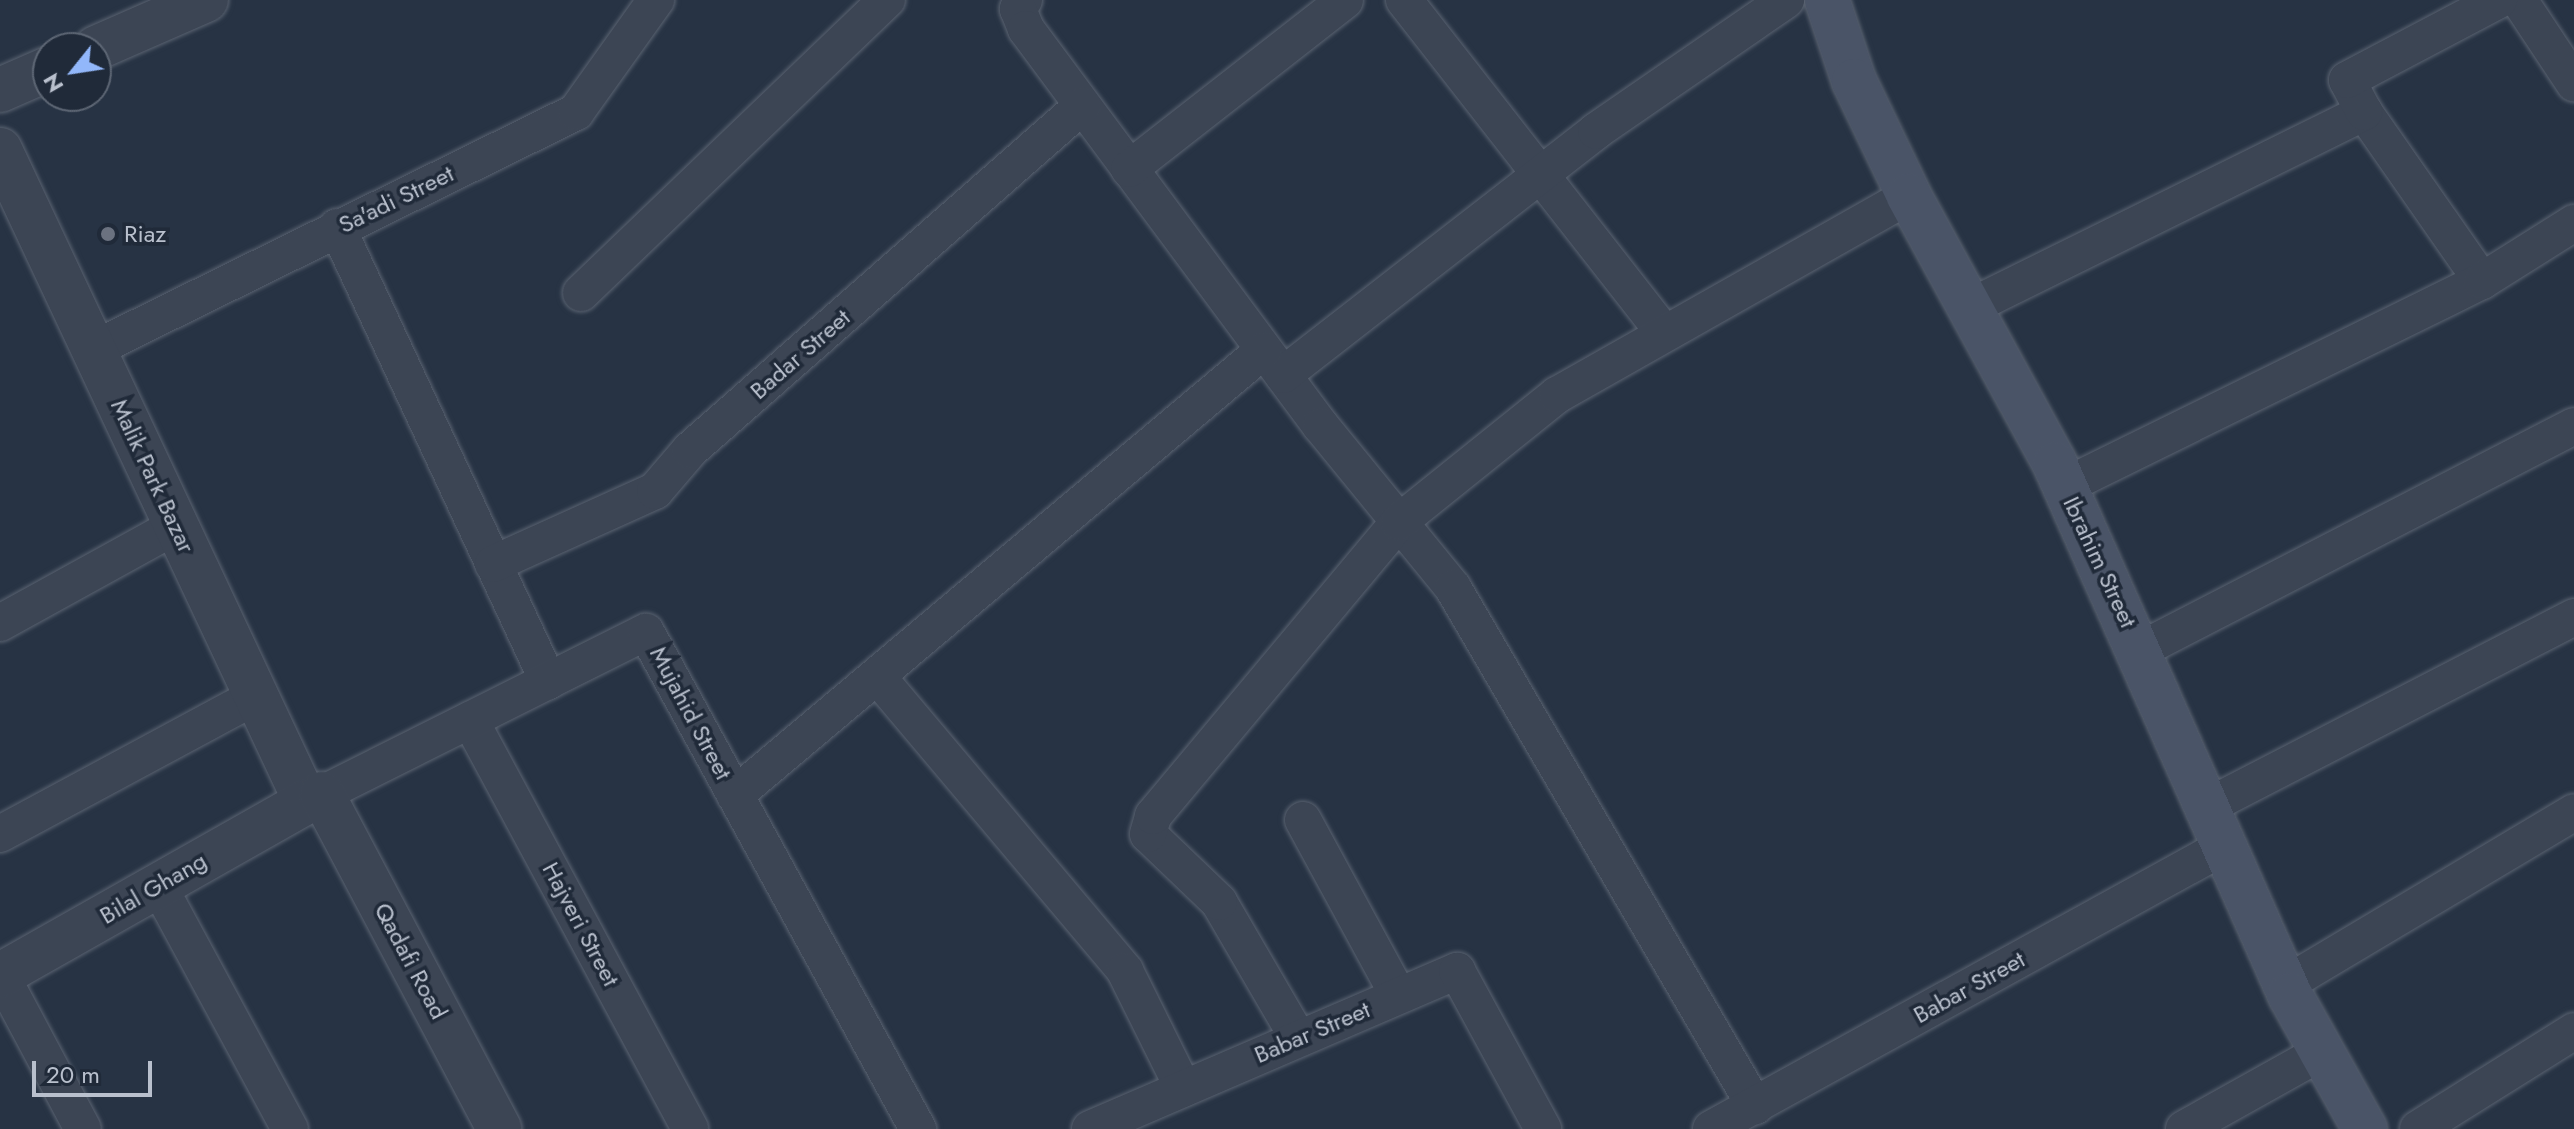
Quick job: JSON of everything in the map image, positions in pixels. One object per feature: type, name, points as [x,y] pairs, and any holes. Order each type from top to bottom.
[{"type":"main road","name":"Ibrahim Street","points":[[1827,0],[1854,81],[1909,196],[2065,486],[2210,805],[2286,984],[2365,1129]]},
{"type":"street","points":[[112,41],[206,0]]},
{"type":"street","name":"Sa'adi Street","points":[[94,349],[576,112],[656,0]]},
{"type":"street","points":[[581,293],[887,0]]},
{"type":"street","points":[[1024,0],[1018,9],[1026,29],[1082,106],[1273,362],[1453,588],[1755,1106]]},
{"type":"street","points":[[1129,169],[1345,0]]},
{"type":"street","points":[[1404,0],[1664,333]]},
{"type":"street","points":[[735,795],[877,676],[1273,362],[1786,0]]},
{"type":"street","points":[[2482,281],[2364,112],[2347,80],[2499,0]]},
{"type":"street","points":[[2519,0],[2574,83]]},
{"type":"street","points":[[0,90],[32,76]]},
{"type":"street","name":"Badar Street","points":[[493,564],[655,491],[690,450],[1082,106]]},
{"type":"street","points":[[1970,307],[2364,112]]},
{"type":"street","name":"Malik Park Bazar","points":[[0,150],[256,696],[314,798]]},
{"type":"street","points":[[1298,1038],[1219,902],[1148,834],[1153,816],[1399,522],[1557,395],[1909,196]]},
{"type":"street","points":[[2065,486],[2482,281],[2574,223]]},
{"type":"street","points":[[337,227],[548,681]]},
{"type":"street","points":[[2140,650],[2574,426]]},
{"type":"street","points":[[0,623],[176,526]]},
{"type":"street","points":[[2210,805],[2574,617]]},
{"type":"street","name":"Mujahid Street","points":[[314,798],[646,632],[918,1129]]},
{"type":"street","points":[[877,676],[1125,971],[1183,1088]]},
{"type":"street","points":[[0,834],[256,696]]},
{"type":"street","name":"Hajveri Street","points":[[470,720],[690,1129]]},
{"type":"street","name":"Bilal Ghang","points":[[0,975],[314,798]]},
{"type":"street","name":"Qadafi Road","points":[[314,798],[499,1129]]},
{"type":"street","points":[[2286,984],[2574,812]]},
{"type":"street","points":[[1303,820],[1398,995]]},
{"type":"street","name":"Babar Street","points":[[1711,1129],[2227,845]]},
{"type":"street","points":[[158,885],[290,1129]]},
{"type":"street","name":"Babar Street","points":[[1090,1129],[1457,971],[1543,1129]]},
{"type":"street","points":[[0,975],[83,1129]]},
{"type":"street","points":[[2418,1129],[2574,1031]]},
{"type":"street","points":[[2184,1129],[2322,1052]]},
{"type":"place","name":"Riaz","points":[[108,234]]}]
